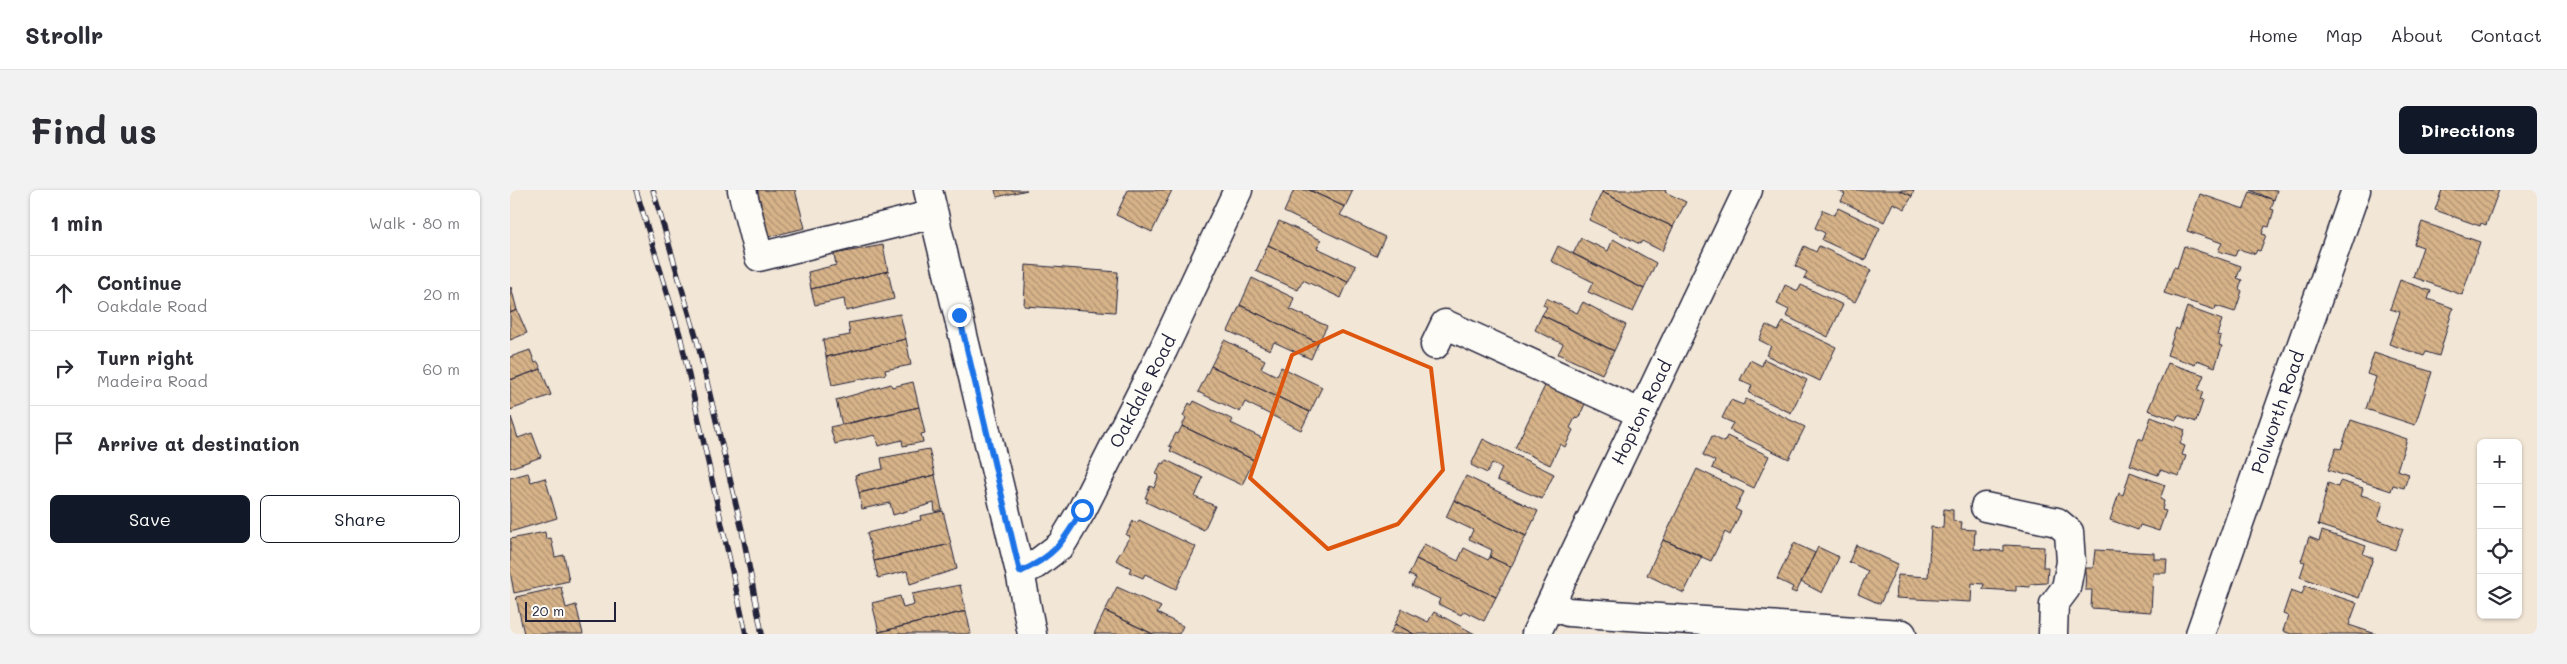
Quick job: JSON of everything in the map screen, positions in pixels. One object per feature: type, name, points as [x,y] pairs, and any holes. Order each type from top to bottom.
[{"type":"street","points":[[742,190],[759,257],[931,202],[1020,572],[1032,634]]},
{"type":"street","name":"Oakdale Road","points":[[1020,572],[1035,565],[1061,545],[1082,510],[1163,350],[1238,190]]},
{"type":"street","name":"Hopton Road","points":[[1536,634],[1748,190]]},
{"type":"street","name":"Polworth Road","points":[[2200,634],[2356,190]]},
{"type":"street","points":[[1435,345],[1444,324],[1640,413]]},
{"type":"street","points":[[1985,508],[2057,522],[2069,532],[2071,562],[2066,588],[2054,604],[2053,634]]},
{"type":"street","points":[[1550,605],[1568,612],[1902,634]]},
{"type":"highlighted area","points":[[1343,331],[1431,368],[1443,470],[1398,524],[1328,549],[1250,478],[1292,355]]},
{"type":"building","points":[[757,190],[795,190],[805,228],[768,237]]},
{"type":"building","points":[[995,190],[1027,190],[997,197]]},
{"type":"building","points":[[1128,190],[1172,190],[1152,232],[1116,215]]},
{"type":"building","points":[[1294,190],[1309,190],[1345,207],[1340,215],[1385,237],[1376,256],[1284,212]]},
{"type":"building","points":[[1309,190],[1353,190],[1345,207]]},
{"type":"building","points":[[1603,190],[1666,190],[1665,192],[1686,202],[1673,227],[1602,192]]},
{"type":"building","points":[[1838,190],[1899,190],[1912,196],[1905,209],[1893,203],[1884,222],[1841,201],[1845,194]]},
{"type":"building","points":[[1899,190],[1914,190],[1912,196]]},
{"type":"building","points":[[2250,190],[2277,190],[2274,200]]},
{"type":"building","points":[[2442,190],[2499,190],[2486,225],[2481,223],[2480,226],[2435,210]]},
{"type":"building","points":[[1602,192],[1673,227],[1662,251],[1642,241],[1640,244],[1589,220]]},
{"type":"building","points":[[2250,192],[2274,200],[2271,209],[2274,210],[2269,227],[2265,226],[2262,234],[2266,235],[2260,251],[2257,250],[2255,254],[2238,249],[2235,256],[2218,251],[2222,243],[2187,231],[2200,194],[2244,209]]},
{"type":"building","points":[[1838,208],[1880,228],[1865,260],[1822,240],[1825,233],[1815,228],[1823,210],[1835,215]]},
{"type":"building","points":[[1279,221],[1321,240],[1317,248],[1356,266],[1348,282],[1268,245]]},
{"type":"building","points":[[2422,222],[2480,242],[2462,295],[2413,277],[2423,247],[2414,244]]},
{"type":"building","points":[[1581,238],[1608,251],[1613,239],[1656,263],[1644,289],[1573,254]]},
{"type":"building","points":[[883,245],[888,271],[811,289],[808,272],[836,265],[834,254]]},
{"type":"building","points":[[1268,245],[1348,282],[1341,298],[1303,280],[1298,290],[1256,271]]},
{"type":"building","points":[[1558,246],[1644,289],[1633,312],[1588,292],[1593,282],[1551,261]]},
{"type":"building","points":[[1804,246],[1816,252],[1819,246],[1871,270],[1855,302],[1804,278],[1807,272],[1795,266]]},
{"type":"building","points":[[2184,246],[2241,266],[2237,278],[2242,280],[2239,289],[2242,291],[2235,312],[2216,306],[2215,310],[2164,293],[2174,267],[2177,268]]},
{"type":"building","points":[[1026,265],[1118,272],[1115,312],[1024,306]]},
{"type":"building","points":[[888,271],[894,299],[846,311],[844,299],[815,305],[811,289]]},
{"type":"building","points":[[1252,278],[1294,298],[1290,309],[1327,326],[1318,343],[1240,305]]},
{"type":"building","points":[[2400,280],[2431,291],[2428,299],[2453,308],[2439,356],[2426,352],[2424,356],[2389,344],[2400,312],[2390,309]]},
{"type":"building","points":[[1785,285],[1798,291],[1801,285],[1843,305],[1828,337],[1786,316],[1789,310],[1777,304]]},
{"type":"building","points":[[510,288],[517,310],[510,313]]},
{"type":"building","points":[[1546,298],[1577,313],[1583,302],[1626,325],[1614,351],[1542,315],[1547,307],[1543,305]]},
{"type":"building","points":[[1240,305],[1318,343],[1311,359],[1274,342],[1270,350],[1228,331]]},
{"type":"building","points":[[2187,307],[2222,320],[2217,335],[2221,336],[2219,345],[2222,346],[2215,367],[2197,360],[2195,365],[2167,355],[2176,328],[2179,330]]},
{"type":"building","points":[[517,310],[527,333],[510,340],[510,313]]},
{"type":"building","points":[[900,314],[906,339],[826,357],[823,340],[850,335],[848,323]]},
{"type":"building","points":[[1542,315],[1614,351],[1602,374],[1558,354],[1563,344],[1535,330]]},
{"type":"building","points":[[1783,322],[1836,347],[1820,381],[1766,355],[1771,346],[1759,340],[1766,325],[1778,331]]},
{"type":"building","points":[[906,339],[911,365],[885,370],[886,374],[832,385],[826,357]]},
{"type":"building","points":[[1224,340],[1265,360],[1261,368],[1277,376],[1281,367],[1322,387],[1310,412],[1211,366]]},
{"type":"building","points":[[530,350],[535,363],[538,362],[541,369],[510,380],[510,357]]},
{"type":"building","points":[[2374,353],[2432,372],[2415,425],[2366,409],[2376,377],[2367,374]]},
{"type":"building","points":[[1764,359],[1807,380],[1791,413],[1749,393],[1752,385],[1740,380],[1750,360],[1762,366]]},
{"type":"building","points":[[1557,361],[1586,402],[1578,419],[1575,418],[1570,428],[1573,430],[1565,447],[1560,444],[1550,465],[1515,448]]},
{"type":"building","points":[[2168,363],[2204,375],[2198,390],[2203,392],[2200,400],[2203,401],[2196,422],[2178,415],[2176,420],[2148,410]]},
{"type":"building","points":[[1211,366],[1310,412],[1301,430],[1245,402],[1240,412],[1198,392]]},
{"type":"building","points":[[541,369],[551,395],[510,410],[510,380]]},
{"type":"building","points":[[913,382],[919,407],[842,425],[836,400],[891,384],[892,387]]},
{"type":"building","points":[[1746,399],[1805,427],[1789,459],[1729,430],[1733,423],[1722,418],[1731,400],[1743,405]]},
{"type":"building","points":[[1194,401],[1233,420],[1231,423],[1264,439],[1254,460],[1182,426],[1186,418],[1183,416],[1189,403],[1192,405]]},
{"type":"building","points":[[919,407],[925,433],[921,434],[923,442],[903,446],[902,440],[878,446],[875,435],[835,444],[830,427]]},
{"type":"building","points":[[511,417],[518,438],[532,433],[541,457],[510,468]]},
{"type":"building","points":[[2151,417],[2185,430],[2180,444],[2185,446],[2182,455],[2186,456],[2179,476],[2160,470],[2158,475],[2130,465],[2139,438],[2143,440]]},
{"type":"building","points":[[2351,420],[2407,439],[2397,470],[2409,474],[2404,488],[2393,485],[2391,491],[2328,470],[2336,448],[2341,449]]},
{"type":"building","points":[[1182,426],[1254,460],[1242,485],[1170,451],[1172,447],[1169,446]]},
{"type":"building","points":[[1712,436],[1724,442],[1727,436],[1769,456],[1754,488],[1712,468],[1715,461],[1703,455]]},
{"type":"building","points":[[1483,439],[1554,474],[1542,499],[1497,480],[1502,468],[1492,463],[1487,473],[1471,465]]},
{"type":"building","points":[[929,449],[935,475],[859,493],[855,475],[883,469],[881,458]]},
{"type":"building","points":[[1166,460],[1203,478],[1195,497],[1215,506],[1204,530],[1146,502],[1148,499],[1145,498],[1150,486],[1154,488],[1159,475],[1156,474],[1161,463],[1164,464]]},
{"type":"building","points":[[1697,469],[1744,492],[1735,509],[1741,512],[1730,535],[1725,532],[1711,561],[1663,540]]},
{"type":"building","points":[[2130,472],[2165,485],[2160,499],[2164,501],[2162,510],[2166,511],[2159,531],[2140,525],[2138,530],[2110,520],[2119,493],[2123,495]]},
{"type":"building","points":[[528,473],[531,482],[545,478],[557,518],[510,532],[510,478]]},
{"type":"building","points":[[935,475],[942,510],[935,512],[934,503],[893,515],[890,503],[862,509],[859,493]]},
{"type":"building","points":[[1466,476],[1538,511],[1526,536],[1454,500]]},
{"type":"building","points":[[2340,481],[2363,488],[2361,495],[2383,502],[2378,520],[2403,529],[2395,550],[2318,525],[2328,483],[2338,487]]},
{"type":"building","points":[[1454,500],[1526,536],[1511,567],[1490,557],[1492,550],[1469,539],[1473,530],[1446,517]]},
{"type":"building","points":[[1944,509],[1953,510],[1953,521],[1962,522],[1961,529],[1975,530],[1974,549],[2004,551],[2004,545],[2044,547],[2043,567],[2048,567],[2047,583],[2030,584],[2030,587],[2016,586],[2016,591],[1983,589],[1984,584],[1972,583],[1971,602],[1896,598],[1898,575],[1928,577],[1931,527],[1943,528]]},
{"type":"building","points":[[943,511],[951,544],[874,561],[867,533],[921,520],[920,516]]},
{"type":"building","points":[[1139,520],[1196,547],[1176,589],[1145,574],[1143,578],[1129,572],[1131,568],[1116,560],[1130,536],[1126,535],[1133,521],[1137,523]]},
{"type":"building","points":[[2322,531],[2366,546],[2363,554],[2373,558],[2359,598],[2300,577],[2305,562],[2301,561],[2309,537],[2319,541]]},
{"type":"building","points":[[545,532],[546,539],[551,538],[555,557],[564,555],[569,581],[514,593],[510,571],[510,539]]},
{"type":"building","points":[[1663,540],[1702,556],[1684,593],[1647,575]]},
{"type":"building","points":[[1794,543],[1815,553],[1796,593],[1791,591],[1793,587],[1777,579]]},
{"type":"building","points":[[951,544],[957,569],[910,584],[907,571],[878,578],[874,561]]},
{"type":"building","points":[[1424,544],[1458,561],[1464,548],[1488,560],[1490,557],[1511,567],[1496,597],[1416,559]]},
{"type":"building","points":[[1856,545],[1898,564],[1880,604],[1858,594],[1868,571],[1849,562]]},
{"type":"building","points":[[1818,547],[1839,557],[1822,593],[1801,582]]},
{"type":"building","points":[[2095,550],[2154,553],[2154,559],[2167,559],[2166,573],[2153,573],[2151,612],[2091,608],[2092,590],[2085,590],[2086,568],[2093,568]]},
{"type":"building","points":[[1416,559],[1496,597],[1484,621],[1464,611],[1461,615],[1438,604],[1440,599],[1412,586],[1416,578],[1409,575]]},
{"type":"building","points":[[960,585],[966,611],[879,632],[872,603],[900,596],[903,608],[914,605],[912,594]]},
{"type":"building","points":[[2305,586],[2357,603],[2349,625],[2376,634],[2291,634],[2283,631],[2288,616],[2283,614],[2291,590],[2302,594]]},
{"type":"building","points":[[561,587],[566,608],[576,605],[583,634],[524,634],[516,597]]},
{"type":"building","points":[[1117,587],[1161,607],[1157,613],[1183,626],[1179,634],[1153,634],[1105,611]]},
{"type":"building","points":[[1402,609],[1428,622],[1434,612],[1475,634],[1414,634],[1395,624]]},
{"type":"building","points":[[966,611],[971,634],[879,634],[879,632]]},
{"type":"building","points":[[1105,611],[1153,634],[1094,634]]},
{"type":"building","points":[[1395,624],[1414,634],[1390,634]]},
{"type":"railway","points":[[636,190],[680,335],[746,634]]},
{"type":"railway","points":[[653,190],[697,340],[742,530],[762,634]]},
{"type":"route","points":[[959,315],[1020,572],[1035,565],[1061,545],[1082,510]]}]
